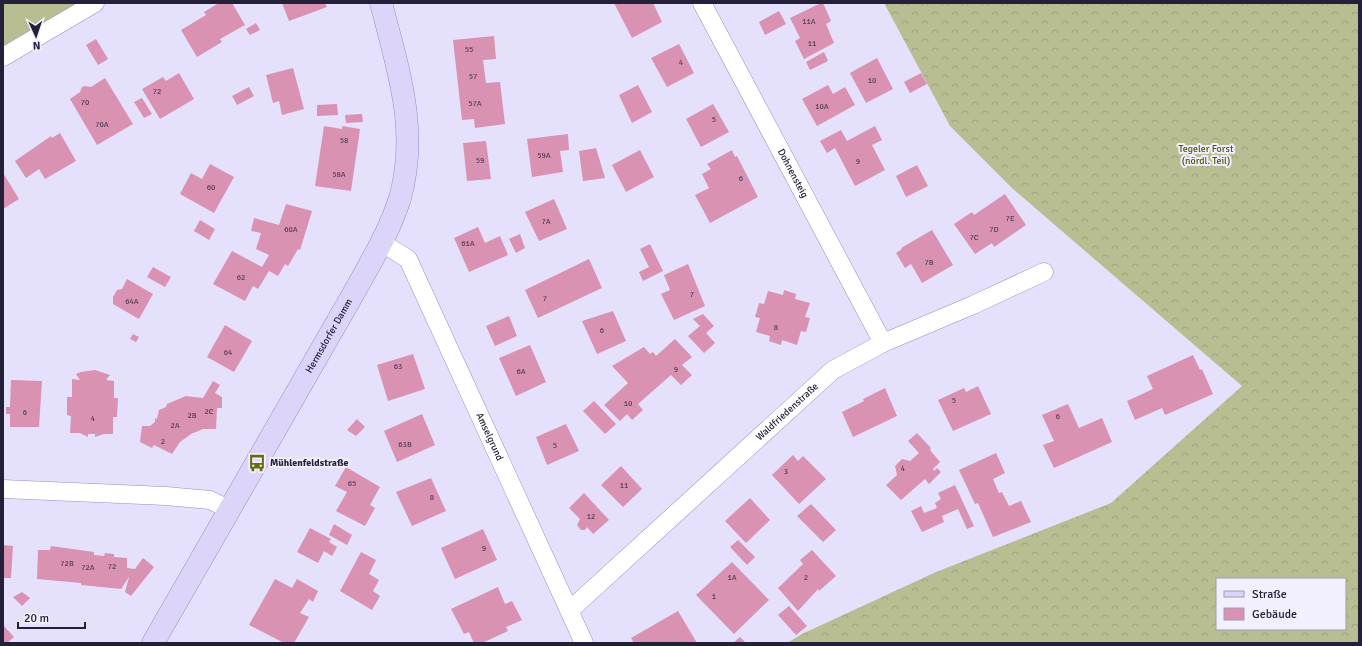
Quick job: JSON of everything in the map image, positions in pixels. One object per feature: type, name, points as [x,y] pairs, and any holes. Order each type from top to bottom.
[{"type":"main road","name":"Hermsdorfer Damm","points":[[153,643],[382,243],[400,198],[406,170],[409,134],[404,98],[381,3]]},
{"type":"street","points":[[3,57],[95,3]]},
{"type":"street","name":"Dohnensteig","points":[[702,3],[883,343]]},
{"type":"street","name":"Amselgrund","points":[[382,243],[408,259],[584,643]]},
{"type":"street","name":"Waldfriedenstraße","points":[[570,610],[833,370],[883,343],[1044,272]]},
{"type":"street","points":[[3,489],[166,496],[210,500],[230,510]]},
{"type":"green space","points":[[3,3],[80,3],[3,50]]},
{"type":"green space","name":"Tegeler Forst (nördl. Teil)","points":[[884,3],[1359,3],[1359,643],[787,643],[802,634],[936,572],[1111,503],[1242,386],[1013,189],[950,126]]},
{"type":"building","points":[[219,3],[232,3],[245,25],[220,39],[222,42],[197,57],[181,30],[206,15],[204,12]]},
{"type":"building","points":[[282,3],[325,3],[327,7],[289,21]]},
{"type":"building","points":[[614,3],[653,3],[662,22],[632,38]]},
{"type":"building","points":[[823,3],[831,21],[826,24],[834,43],[804,59],[795,41],[800,38],[790,18]]},
{"type":"building","points":[[779,11],[786,24],[765,35],[759,22]]},
{"type":"building","points":[[256,23],[260,30],[250,35],[246,29]]},
{"type":"building","points":[[494,36],[496,59],[483,60],[486,83],[500,82],[505,124],[475,128],[474,119],[462,120],[453,40]]},
{"type":"building","points":[[96,39],[108,59],[98,65],[86,45]]},
{"type":"building","points":[[679,44],[694,73],[667,87],[651,58]]},
{"type":"building","points":[[824,52],[828,61],[810,70],[806,62]]},
{"type":"building","points":[[877,58],[893,89],[866,103],[850,73]]},
{"type":"building","points":[[293,68],[304,109],[282,115],[279,101],[273,103],[266,75]]},
{"type":"building","points":[[179,73],[194,99],[160,119],[142,89],[163,77],[166,81]]},
{"type":"building","points":[[921,73],[927,84],[910,93],[904,82]]},
{"type":"building","points":[[105,78],[133,124],[97,145],[70,99],[80,92],[82,87],[91,87]]},
{"type":"building","points":[[638,85],[652,112],[632,123],[619,95]]},
{"type":"building","points":[[828,85],[833,94],[845,87],[855,105],[817,126],[802,99]]},
{"type":"building","points":[[249,87],[254,96],[237,105],[232,96]]},
{"type":"building","points":[[142,98],[152,114],[144,118],[134,102]]},
{"type":"building","points":[[337,104],[338,115],[317,116],[317,105]]},
{"type":"building","points":[[713,104],[729,132],[701,147],[686,119]]},
{"type":"building","points":[[362,114],[363,122],[346,123],[345,115]]},
{"type":"building","points":[[324,126],[342,129],[342,126],[360,129],[351,191],[315,186]]},
{"type":"building","points":[[875,126],[882,140],[872,145],[885,170],[855,186],[835,148],[827,153],[820,141],[841,130],[847,141]]},
{"type":"building","points":[[60,133],[76,161],[45,179],[39,169],[26,178],[15,161],[51,136],[52,138]]},
{"type":"building","points":[[568,134],[569,150],[560,151],[563,172],[532,177],[527,139]]},
{"type":"building","points":[[486,141],[491,179],[467,181],[463,143]]},
{"type":"building","points":[[596,148],[605,178],[583,181],[579,151]]},
{"type":"building","points":[[640,150],[654,177],[626,192],[612,165]]},
{"type":"building","points":[[732,150],[735,157],[737,156],[758,197],[710,223],[695,195],[709,188],[702,174],[711,169],[707,164]]},
{"type":"building","points":[[210,164],[234,177],[214,213],[180,194],[191,173],[202,179]]},
{"type":"building","points":[[917,165],[928,186],[906,197],[896,176]]},
{"type":"building","points":[[3,173],[19,199],[3,209]]},
{"type":"building","points":[[1005,194],[1026,225],[994,247],[992,243],[975,254],[954,224],[972,212],[974,215]]},
{"type":"building","points":[[554,199],[567,229],[539,241],[525,212]]},
{"type":"building","points":[[286,204],[312,211],[300,250],[298,249],[288,266],[285,264],[278,276],[269,271],[258,289],[253,286],[245,301],[213,284],[232,251],[262,267],[269,255],[256,249],[261,233],[251,231],[254,218],[279,225]]},
{"type":"building","points":[[200,220],[215,229],[209,240],[194,231]]},
{"type":"building","points":[[478,227],[485,243],[500,236],[508,255],[469,272],[454,238]]},
{"type":"building","points":[[932,230],[953,265],[922,283],[911,264],[905,268],[896,253],[902,249],[901,248]]},
{"type":"building","points":[[520,234],[525,248],[516,253],[509,239]]},
{"type":"building","points":[[650,244],[663,271],[643,281],[639,272],[649,267],[640,249]]},
{"type":"building","points":[[589,259],[602,288],[538,318],[525,290]]},
{"type":"building","points":[[688,264],[705,306],[674,320],[661,294],[670,290],[664,275]]},
{"type":"building","points":[[153,267],[171,277],[165,287],[147,277]]},
{"type":"building","points":[[127,279],[153,294],[139,319],[113,304],[113,297],[117,290],[122,289]]},
{"type":"building","points":[[784,290],[796,294],[795,299],[810,303],[805,317],[810,318],[806,332],[801,331],[797,345],[782,340],[781,345],[769,341],[770,336],[756,332],[760,318],[755,317],[759,303],[764,304],[768,291],[783,295]]},
{"type":"building","points":[[613,311],[626,341],[597,354],[582,321]]},
{"type":"building","points":[[703,314],[714,326],[706,333],[715,343],[704,353],[688,336],[700,326],[693,319]]},
{"type":"building","points":[[509,316],[517,336],[495,346],[486,326]]},
{"type":"building","points":[[225,325],[252,341],[234,372],[207,357]]},
{"type":"building","points":[[133,334],[139,337],[136,342],[130,339]]},
{"type":"building","points":[[675,339],[692,357],[682,365],[692,375],[681,385],[671,375],[638,404],[643,410],[632,420],[627,414],[620,421],[604,405],[628,383],[612,366],[644,347],[650,354],[653,352],[656,356]]},
{"type":"building","points":[[530,345],[546,382],[516,396],[499,358]]},
{"type":"building","points":[[413,354],[425,389],[388,401],[377,365]]},
{"type":"building","points":[[1193,355],[1200,370],[1202,369],[1213,394],[1165,415],[1162,408],[1135,420],[1127,401],[1153,389],[1147,376]]},
{"type":"building","points":[[95,370],[110,375],[106,380],[114,381],[114,398],[118,398],[117,417],[113,417],[113,434],[104,434],[95,437],[95,434],[88,434],[88,437],[80,433],[70,433],[71,416],[67,415],[67,397],[72,397],[72,379],[80,380],[76,374]]},
{"type":"building","points":[[11,380],[42,381],[39,427],[10,427],[10,414],[6,414],[6,407],[10,407]]},
{"type":"building","points":[[213,381],[220,385],[215,393],[222,397],[222,408],[217,408],[216,429],[203,429],[191,434],[180,442],[172,454],[154,445],[152,448],[140,442],[142,426],[150,426],[155,422],[155,418],[157,419],[159,410],[166,407],[167,404],[186,396],[203,398]]},
{"type":"building","points":[[978,386],[991,414],[953,431],[938,400],[964,388],[966,392]]},
{"type":"building","points":[[885,388],[897,416],[853,437],[842,412]]},
{"type":"building","points":[[594,401],[616,424],[605,434],[583,411]]},
{"type":"building","points":[[1068,404],[1079,428],[1102,418],[1112,442],[1054,468],[1043,445],[1054,441],[1042,415]]},
{"type":"building","points":[[422,414],[435,445],[397,462],[384,431]]},
{"type":"building","points":[[357,419],[365,427],[356,436],[347,430]]},
{"type":"building","points":[[566,424],[579,451],[547,465],[536,437]]},
{"type":"building","points":[[917,433],[931,448],[930,450],[940,462],[933,469],[934,471],[937,468],[941,472],[929,484],[925,479],[901,500],[886,485],[897,475],[895,466],[902,459],[910,461],[919,453],[908,441]]},
{"type":"building","points":[[996,453],[1005,473],[993,479],[999,493],[1002,492],[1009,506],[1021,501],[1031,522],[993,537],[978,503],[975,504],[959,470]]},
{"type":"building","points":[[793,455],[798,461],[803,456],[826,479],[799,504],[772,475]]},
{"type":"building","points":[[621,466],[642,489],[623,507],[601,485]]},
{"type":"building","points":[[346,467],[380,487],[370,505],[375,508],[365,526],[336,511],[347,492],[335,486]]},
{"type":"building","points":[[431,478],[446,511],[412,526],[396,492]]},
{"type":"building","points":[[955,485],[974,526],[967,529],[958,509],[942,516],[944,522],[922,532],[911,511],[921,506],[924,513],[937,508],[935,503],[941,499],[938,493]]},
{"type":"building","points":[[584,493],[609,520],[593,534],[587,527],[585,530],[581,530],[577,525],[580,519],[569,508]]},
{"type":"building","points":[[750,498],[770,520],[746,543],[725,521]]},
{"type":"building","points":[[811,504],[836,530],[823,542],[797,516]]},
{"type":"building","points":[[334,524],[352,535],[347,545],[329,535]]},
{"type":"building","points":[[310,528],[331,539],[329,542],[337,547],[332,556],[324,551],[318,563],[297,552]]},
{"type":"building","points":[[483,529],[497,560],[455,579],[441,548]]},
{"type":"building","points":[[738,540],[755,557],[747,565],[730,547]]},
{"type":"building","points":[[3,545],[13,546],[11,578],[3,578]]},
{"type":"building","points":[[51,546],[94,552],[94,555],[104,556],[105,553],[114,554],[114,557],[127,558],[127,568],[135,569],[143,558],[154,567],[131,596],[125,592],[129,577],[121,589],[81,585],[81,583],[37,579],[38,550],[50,550]]},
{"type":"building","points":[[812,550],[836,576],[819,591],[818,589],[798,611],[778,588],[803,564],[800,560]]},
{"type":"building","points":[[361,552],[376,560],[369,574],[379,580],[373,591],[380,596],[372,610],[340,591]]},
{"type":"building","points":[[732,562],[769,600],[734,634],[696,595]]},
{"type":"building","points":[[275,579],[292,588],[297,579],[318,591],[313,602],[309,599],[300,613],[309,617],[294,643],[284,643],[249,625]]},
{"type":"building","points":[[498,587],[505,604],[512,601],[522,620],[506,627],[508,631],[482,643],[474,643],[469,632],[464,634],[451,609]]},
{"type":"building","points":[[22,592],[30,598],[22,606],[13,597]]},
{"type":"building","points":[[789,606],[807,626],[796,635],[778,615]]},
{"type":"building","points":[[678,611],[697,643],[634,643],[631,638]]},
{"type":"building","points":[[3,625],[14,637],[7,643],[3,643]]},
{"type":"building","points":[[740,637],[746,643],[733,643]]},
{"type":"place","name":"Mühlenfeldstraße","points":[[257,463]]}]
